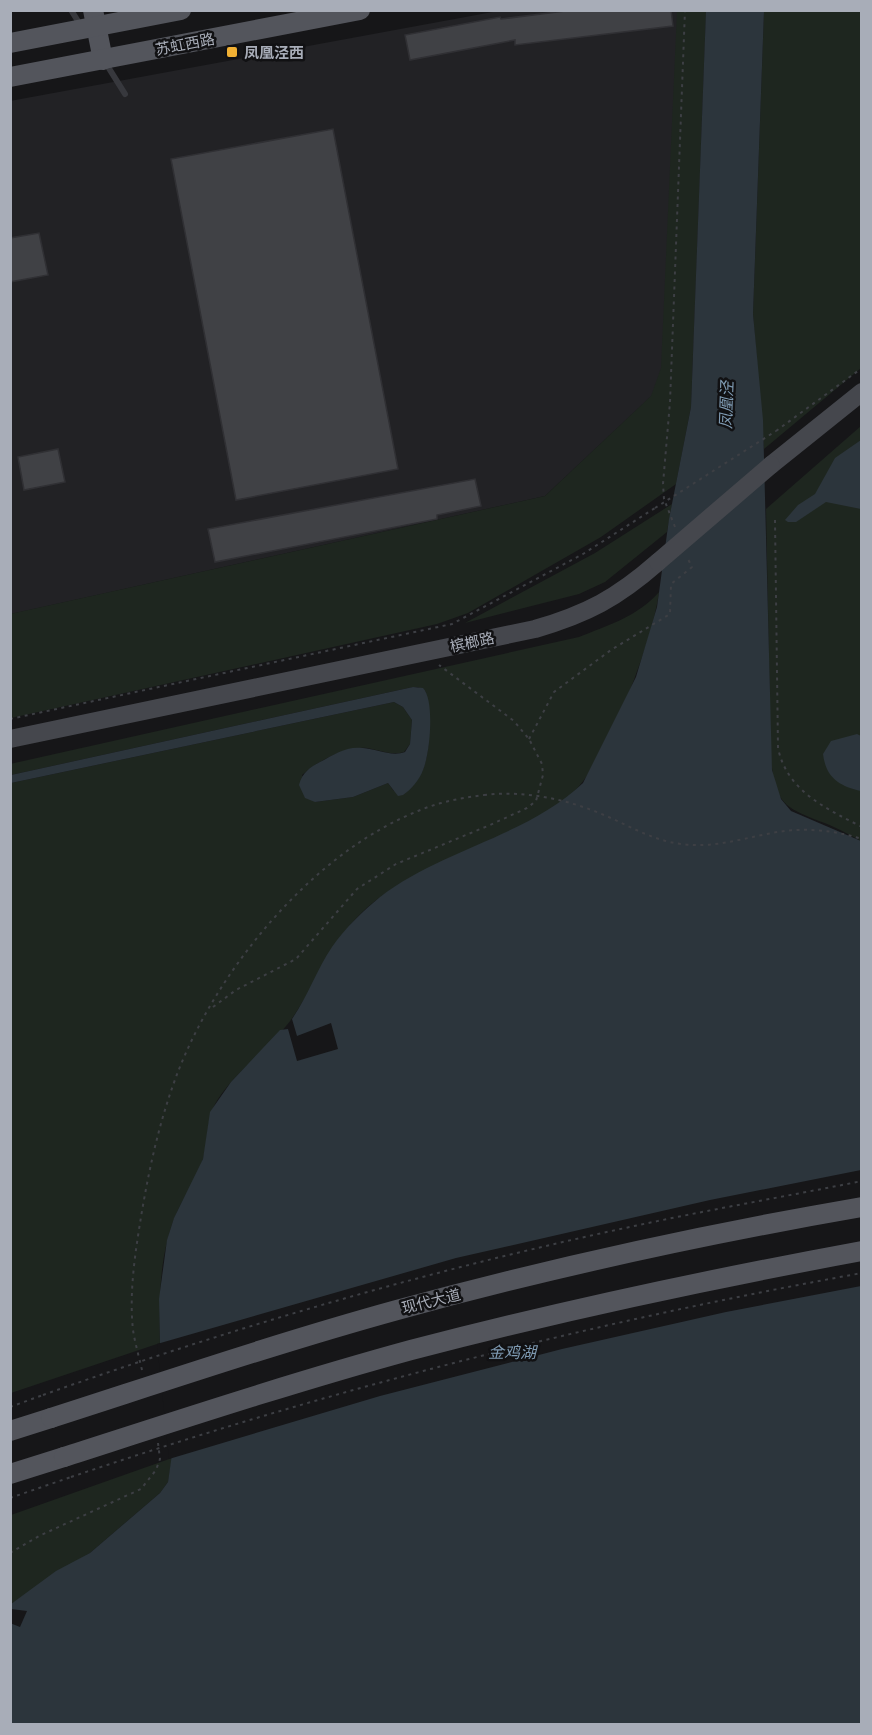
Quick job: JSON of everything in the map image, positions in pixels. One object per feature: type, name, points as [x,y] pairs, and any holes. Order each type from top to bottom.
[{"type":"main road","points":[[10,43],[91,23],[181,10]]},
{"type":"main road","name":"苏虹西路","points":[[10,77],[360,10]]},
{"type":"main road","points":[[91,23],[103,60]]},
{"type":"main road","name":"槟榔路","points":[[10,739],[569,619],[609,600],[658,562],[771,465],[861,392]]},
{"type":"main road","name":"现代大道","points":[[10,1431],[291,1341],[398,1310],[682,1242],[861,1207]]},
{"type":"main road","points":[[10,1474],[305,1380],[410,1351],[681,1286],[861,1251]]},
{"type":"lane","points":[[71,10],[91,23]]},
{"type":"lane","points":[[103,60],[125,94]]},
{"type":"path","points":[[679,536],[666,505],[663,484],[670,402],[685,10]]},
{"type":"path","points":[[10,719],[452,624],[583,554],[776,431],[861,368]]},
{"type":"path","points":[[775,520],[778,748],[781,763],[792,782],[813,800],[861,827]]},
{"type":"path","points":[[529,739],[554,692],[611,650],[670,614],[671,584],[692,567],[687,557]]},
{"type":"path","points":[[210,1008],[236,990],[296,959],[357,889],[396,864],[527,808],[536,801],[543,775],[542,764],[529,739],[514,722],[422,652]]},
{"type":"path","points":[[144,1380],[134,1332],[133,1294],[145,1185],[155,1139],[177,1074],[210,1008],[230,975],[274,920],[334,861],[388,825],[411,814],[444,802],[484,795],[514,794],[570,802],[641,832],[678,844],[725,845],[768,834],[804,829],[826,830],[861,838]]},
{"type":"path","points":[[10,1407],[285,1317],[438,1275],[639,1225],[861,1180]]},
{"type":"path","points":[[10,1498],[229,1426],[408,1374],[540,1340],[714,1300],[861,1273]]},
{"type":"path","points":[[10,1553],[39,1536],[141,1489],[150,1480],[160,1459],[156,1436]]},
{"type":"shaded area","points":[[498,11],[706,11],[693,357],[545,496],[11,614],[10,101]]},
{"type":"shaded area","points":[[677,11],[706,11],[691,407],[676,484],[601,537],[468,613],[437,624],[11,718],[10,614],[545,496],[651,396],[661,368]]},
{"type":"shaded area","points":[[764,11],[861,11],[861,368],[764,449],[753,314]]},
{"type":"shaded area","points":[[861,426],[861,841],[789,807],[783,801],[776,786],[771,761],[766,509]]},
{"type":"shaded area","points":[[672,504],[667,532],[605,582],[579,594],[465,623],[595,553]]},
{"type":"shaded area","points":[[659,592],[648,640],[626,701],[598,759],[583,781],[569,796],[526,824],[405,881],[367,908],[332,950],[287,1026],[226,1087],[218,1099],[211,1114],[200,1167],[174,1219],[165,1249],[160,1296],[160,1343],[11,1393],[11,783],[394,702],[403,707],[412,720],[410,744],[404,752],[391,753],[367,748],[350,749],[324,760],[302,775],[315,802],[353,797],[388,783],[394,791],[411,788],[419,778],[427,755],[429,729],[426,692],[413,687],[11,775],[10,764],[579,637],[632,614]]},
{"type":"shaded area","points":[[172,1458],[168,1482],[160,1493],[90,1553],[11,1604],[11,1515]]},
{"type":"water","name":"金鸡湖","points":[[706,11],[764,11],[753,314],[763,420],[772,770],[781,799],[791,811],[861,841],[861,1724],[11,1724],[10,1623],[20,1627],[27,1611],[11,1609],[11,1604],[56,1571],[90,1553],[160,1493],[168,1482],[172,1454],[160,1343],[159,1299],[167,1240],[174,1218],[203,1159],[210,1112],[231,1082],[280,1030],[288,1029],[297,1061],[338,1049],[331,1023],[297,1036],[292,1019],[337,940],[367,908],[404,881],[536,817],[583,783],[636,677],[657,607],[669,519],[691,407]]},
{"type":"water","points":[[861,440],[861,509],[826,502],[796,522],[785,520],[798,505],[815,494],[835,458]]},
{"type":"water","points":[[413,687],[423,688],[427,694],[430,715],[429,740],[422,773],[415,784],[403,795],[398,796],[388,783],[353,797],[315,802],[305,798],[299,785],[302,777],[310,768],[346,749],[368,749],[389,753],[405,752],[410,744],[412,720],[403,707],[394,702],[11,783],[11,775]]},
{"type":"water","points":[[857,734],[861,736],[861,791],[835,780],[827,769],[823,754],[831,741]]},
{"type":"pier","points":[[861,1170],[861,1286],[726,1312],[562,1349],[380,1396],[169,1459],[157,1344],[456,1258],[710,1200]]},
{"type":"building","points":[[573,10],[671,10],[673,26],[515,45],[515,40],[410,60],[405,35],[500,17],[501,19]]},
{"type":"building","points":[[333,129],[398,469],[236,500],[171,159]]},
{"type":"building","points":[[39,233],[48,275],[10,282],[10,238]]},
{"type":"building","points":[[58,449],[65,482],[24,490],[18,457]]},
{"type":"building","points":[[475,479],[481,506],[437,515],[437,519],[215,562],[208,529]]},
{"type":"place","name":"凤凰泾西","points":[[232,52]]},
{"type":"water label","name":"凤凰泾","points":[[726,405]]}]
